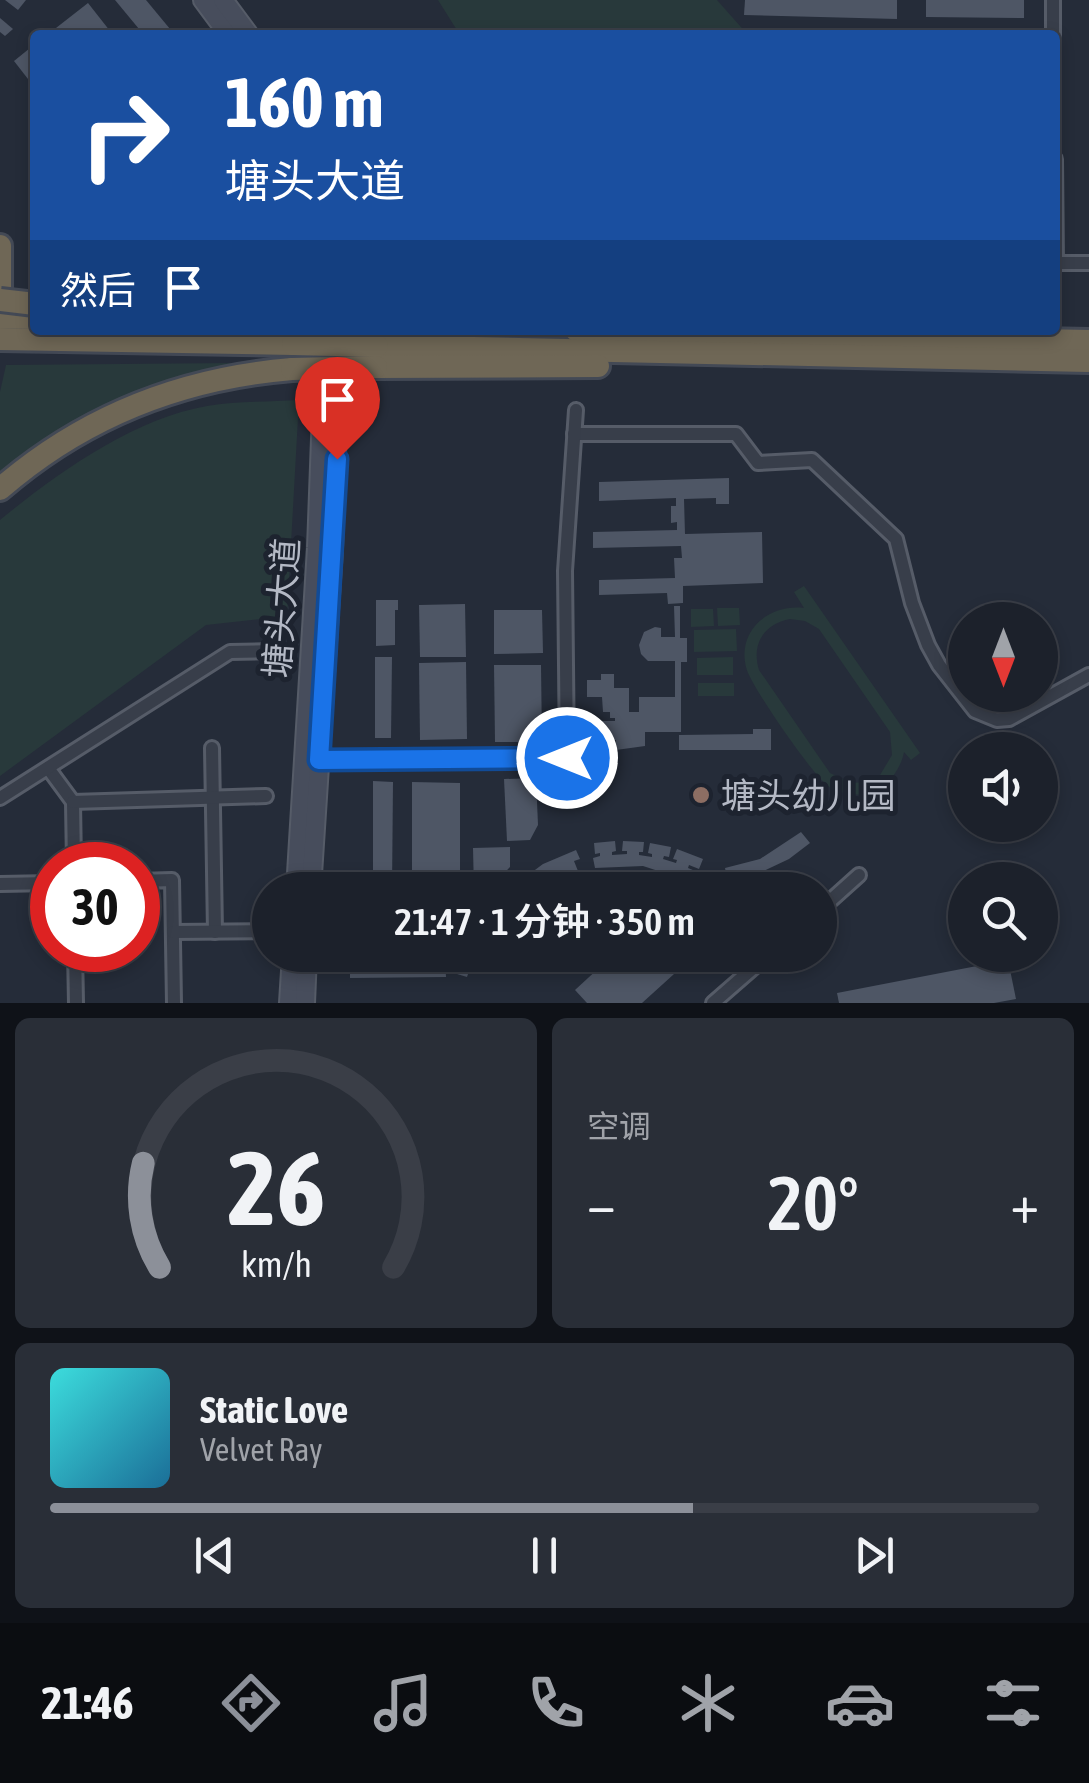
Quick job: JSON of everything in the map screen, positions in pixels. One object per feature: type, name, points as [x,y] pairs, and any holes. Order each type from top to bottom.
[{"type":"highway","points":[[0,246],[0,315],[30,326]]},
{"type":"highway","points":[[0,300],[30,303]]},
{"type":"highway","points":[[0,339],[30,331]]},
{"type":"highway","points":[[140,335],[292,344],[377,357],[660,364],[822,356],[1089,361]]},
{"type":"highway","points":[[809,335],[1089,341]]},
{"type":"highway","points":[[0,488],[43,454],[120,410],[177,389],[220,379],[377,357]]},
{"type":"main road","points":[[204,0],[226,30]]},
{"type":"main road","points":[[223,0],[245,30]]},
{"type":"main road","name":"塘头大道","points":[[312,872],[324,335]]},
{"type":"main road","name":"塘头大道","points":[[298,872],[312,760],[336,477],[340,335]]},
{"type":"main road","points":[[289,1003],[291,972]]},
{"type":"main road","points":[[304,1003],[307,972]]},
{"type":"street","points":[[1053,0],[1053,30]]},
{"type":"street","points":[[1060,264],[1089,263]]},
{"type":"street","points":[[312,760],[567,758],[566,571],[576,410]]},
{"type":"street","points":[[574,434],[736,434],[758,463],[812,460],[896,539],[912,603],[928,645],[967,702],[985,717],[1008,719],[1020,715],[1089,675]]},
{"type":"street","points":[[0,798],[230,652],[275,652]]},
{"type":"street","points":[[212,748],[215,932]]},
{"type":"street","points":[[48,768],[73,802],[74,842]]},
{"type":"street","points":[[73,802],[266,796]]},
{"type":"street","points":[[837,895],[859,876]]},
{"type":"street","points":[[160,880],[172,880],[174,1003]]},
{"type":"street","points":[[0,884],[30,883]]},
{"type":"street","points":[[173,932],[252,931]]},
{"type":"street","points":[[75,972],[76,1003]]},
{"type":"street","points":[[713,1003],[749,972]]},
{"type":"shaded area","points":[[438,0],[717,0],[744,30],[457,30]]},
{"type":"shaded area","points":[[235,363],[142,391],[88,413],[53,434],[0,477],[0,392],[6,365]]},
{"type":"shaded area","points":[[299,400],[287,616],[206,625],[0,776],[0,520],[97,450],[151,423],[207,406]]},
{"type":"shaded area","points":[[804,586],[920,753],[911,760],[904,752],[894,775],[875,790],[852,794],[828,786],[797,749],[750,677],[744,654],[751,631],[779,610],[804,608],[794,592]],"holes":[[[790,619],[819,629],[890,732],[892,755],[880,775],[867,782],[851,783],[830,773],[759,670],[758,644],[767,630]]]},
{"type":"shaded area","points":[[717,608],[739,608],[740,625],[718,626]]},
{"type":"shaded area","points":[[691,609],[713,609],[714,626],[691,627]]},
{"type":"shaded area","points":[[736,629],[737,651],[694,652],[694,630]]},
{"type":"shaded area","points":[[733,657],[733,675],[697,675],[697,658]]},
{"type":"shaded area","points":[[698,683],[734,683],[734,696],[698,696]]},
{"type":"building","points":[[5,0],[26,0],[18,10]]},
{"type":"building","points":[[115,0],[146,0],[171,30],[140,30]]},
{"type":"building","points":[[745,0],[897,0],[897,19],[744,15]]},
{"type":"building","points":[[926,0],[1024,0],[1024,18],[926,17]]},
{"type":"building","points":[[88,3],[109,30],[53,30]]},
{"type":"building","points":[[0,18],[13,29],[5,36],[0,32]]},
{"type":"building","points":[[30,48],[30,82],[14,61]]},
{"type":"building","points":[[729,478],[729,504],[716,504],[716,498],[684,499],[685,534],[762,532],[763,583],[683,586],[683,603],[668,604],[667,593],[599,595],[599,580],[675,578],[674,558],[682,558],[681,546],[593,548],[593,532],[677,530],[677,522],[671,523],[671,506],[676,506],[676,498],[599,501],[599,482]]},
{"type":"building","points":[[376,600],[398,600],[395,645],[376,646]]},
{"type":"building","points":[[465,604],[466,657],[420,657],[419,605]]},
{"type":"building","points":[[674,606],[680,606],[680,638],[687,638],[687,662],[681,662],[681,732],[645,732],[645,746],[616,750],[616,740],[601,740],[601,721],[615,718],[610,718],[610,712],[603,712],[602,697],[587,697],[587,680],[601,680],[601,674],[614,674],[614,688],[629,688],[629,712],[639,712],[639,697],[675,697],[675,661],[648,661],[639,645],[644,632],[655,627],[661,628],[661,637],[675,637]]},
{"type":"building","points":[[494,610],[542,610],[543,653],[494,654]]},
{"type":"building","points":[[375,657],[392,657],[391,738],[375,738]]},
{"type":"building","points":[[466,662],[467,739],[420,740],[419,663]]},
{"type":"building","points":[[494,665],[541,665],[542,742],[495,742]]},
{"type":"building","points":[[753,729],[771,729],[771,750],[679,750],[679,735],[753,734]]},
{"type":"building","points":[[536,778],[538,825],[530,840],[507,841],[504,779]]},
{"type":"building","points":[[373,781],[393,782],[392,872],[373,872]]},
{"type":"building","points":[[412,782],[460,783],[460,872],[412,872]]},
{"type":"building","points":[[801,832],[810,843],[761,872],[726,872],[725,868],[760,859]]},
{"type":"building","points":[[615,841],[616,851],[612,855],[627,854],[622,851],[623,841],[644,842],[639,855],[652,857],[648,853],[650,843],[671,847],[669,857],[663,859],[676,863],[673,859],[677,849],[703,859],[699,869],[689,865],[698,872],[661,872],[643,866],[595,868],[593,858],[600,853],[595,854],[594,843]]},
{"type":"building","points":[[510,847],[510,867],[505,872],[474,872],[473,848]]},
{"type":"building","points":[[576,850],[580,859],[574,861],[576,872],[532,872]]},
{"type":"building","points":[[350,972],[446,972],[446,977],[350,978]]},
{"type":"building","points":[[595,972],[676,972],[642,1003],[587,1003],[575,990]]},
{"type":"building","points":[[948,972],[1010,972],[1016,999],[994,1003],[839,1003],[837,993]]},
{"type":"place","name":"塘头幼儿园","points":[[701,795]]},
{"type":"route","points":[[337,459],[319,760],[567,758]]}]
